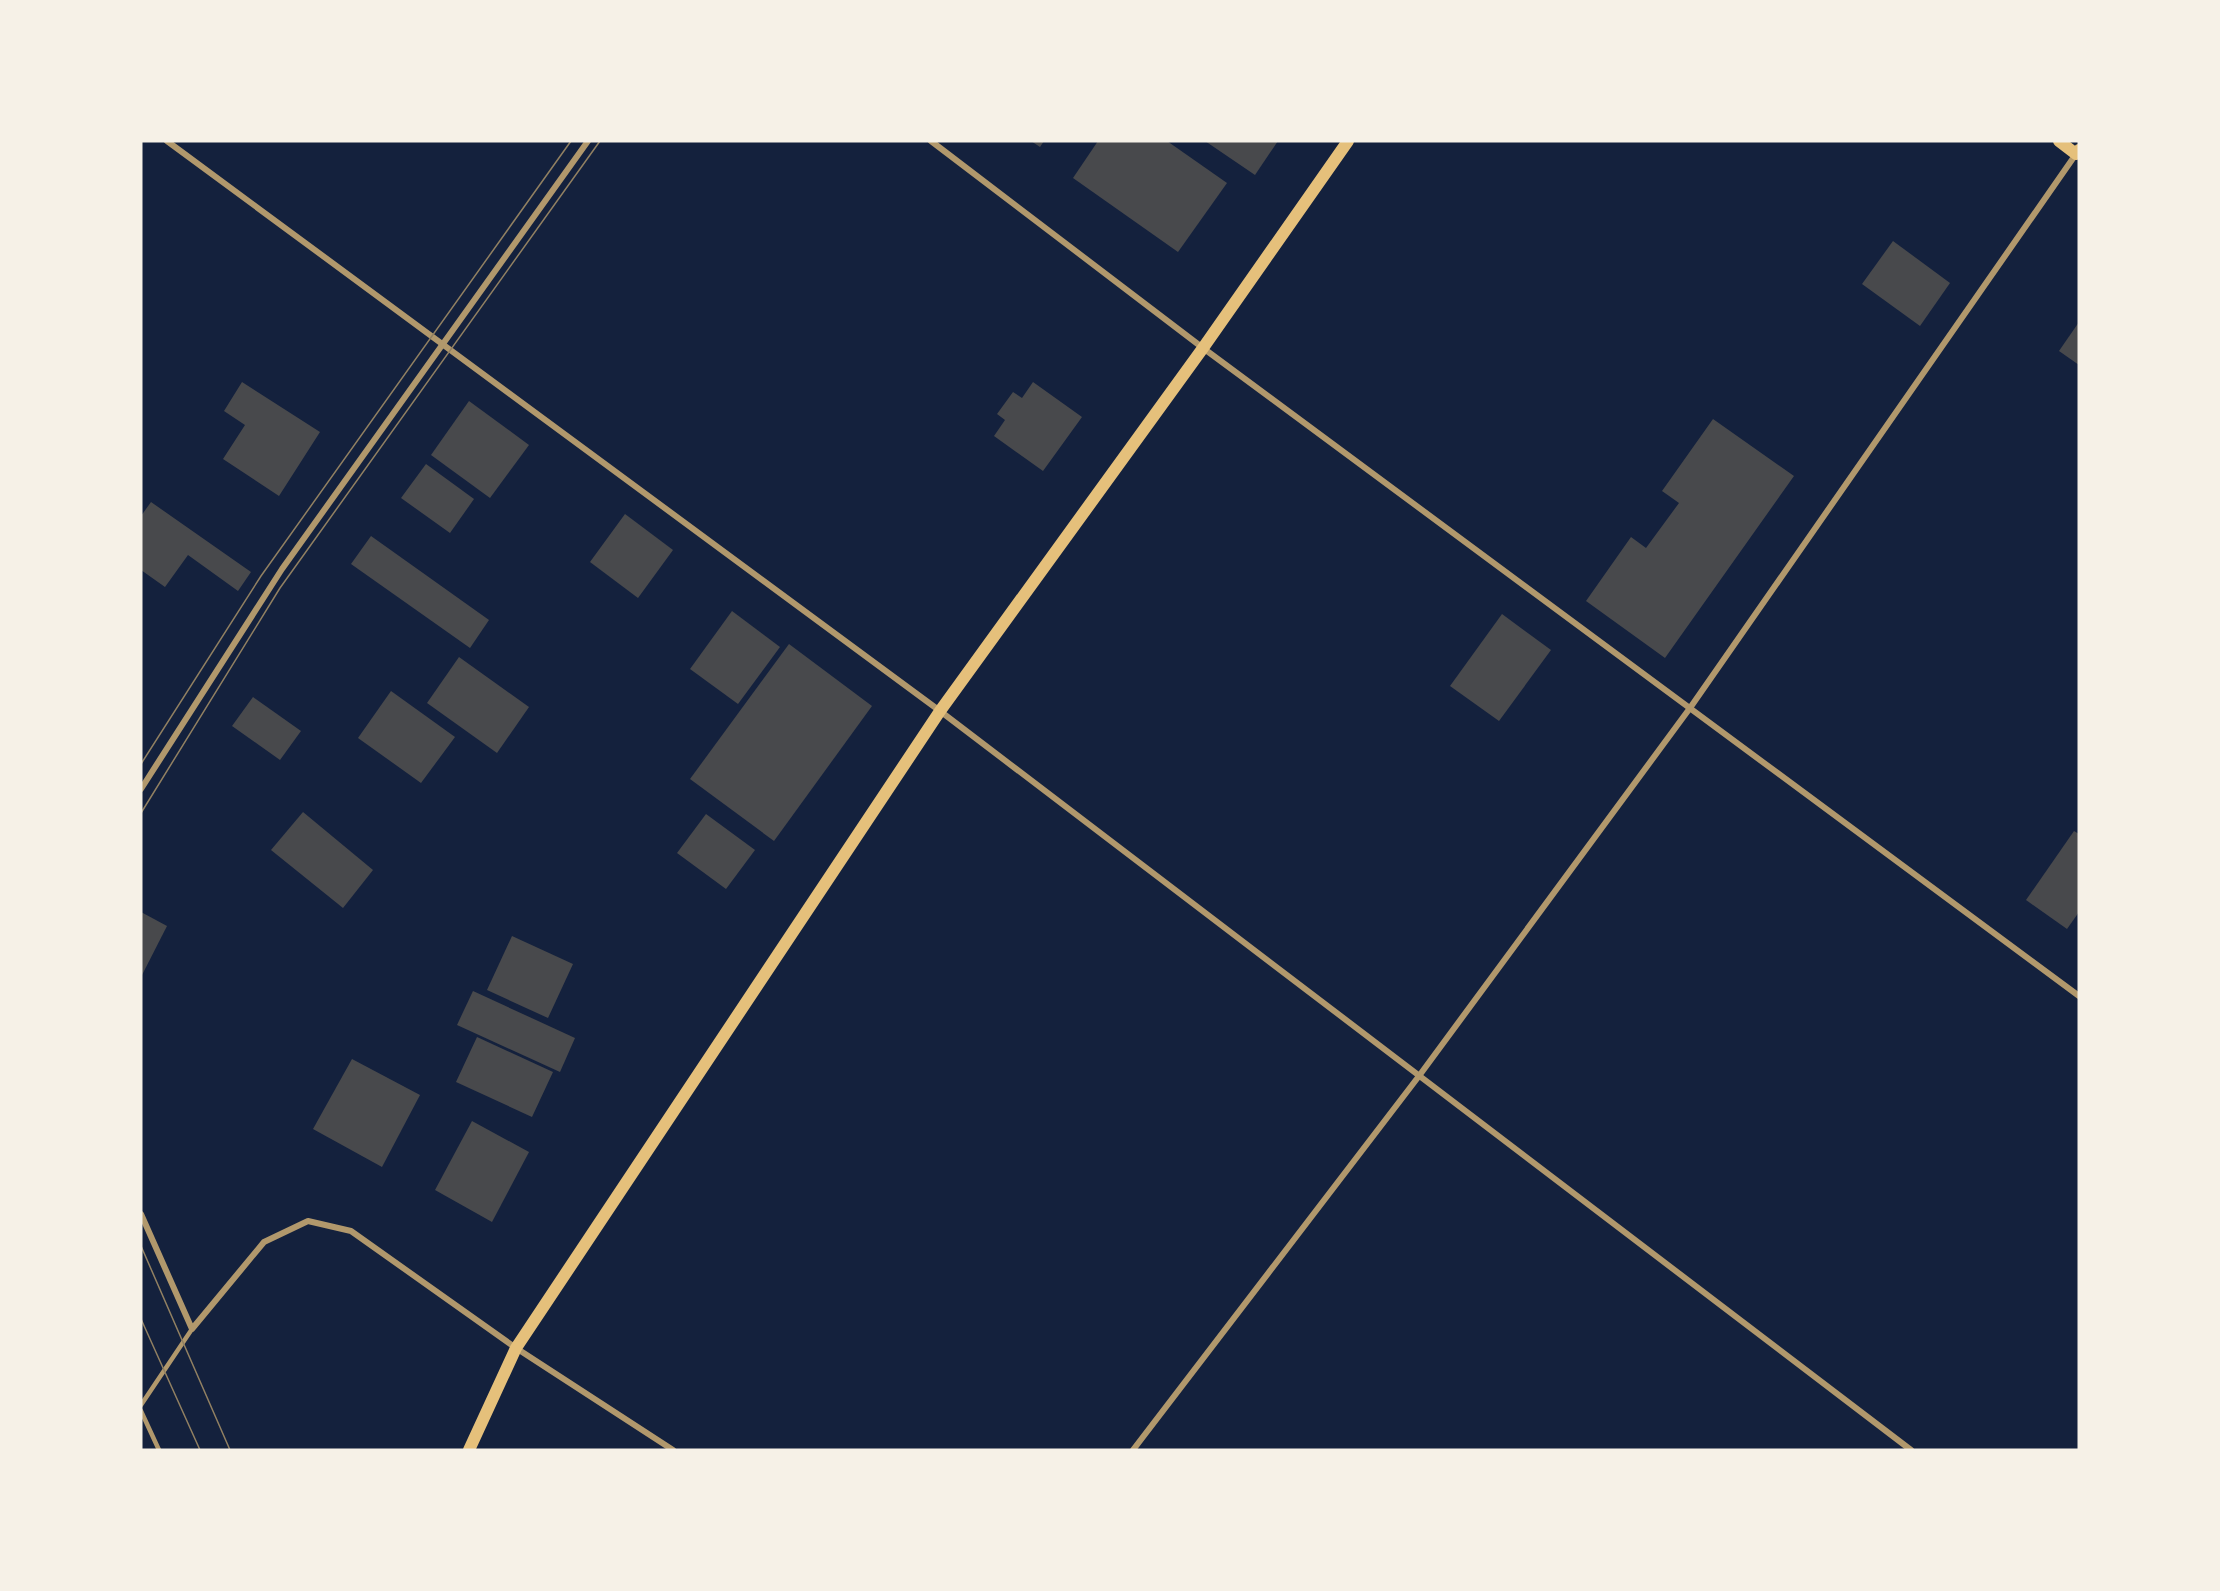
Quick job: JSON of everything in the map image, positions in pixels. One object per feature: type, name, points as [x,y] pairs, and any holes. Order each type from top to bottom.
[{"type":"main road","points":[[469,1450],[516,1348],[940,711],[1203,348],[1348,141]]},
{"type":"main road","points":[[2059,141],[2078,154]]},
{"type":"street","points":[[167,141],[940,711],[1911,1450]]},
{"type":"street","points":[[141,789],[282,569],[445,345],[588,141]]},
{"type":"street","points":[[931,141],[1203,348],[2079,996]]},
{"type":"street","points":[[1133,1450],[1419,1076],[1690,708],[2078,154]]},
{"type":"street","points":[[141,1214],[192,1329],[264,1242],[308,1221],[351,1231],[516,1348],[673,1450]]},
{"type":"lane","points":[[141,1405],[192,1329]]},
{"type":"lane","points":[[141,1411],[159,1450]]},
{"type":"building","points":[[1031,141],[1044,141],[1040,147]]},
{"type":"building","points":[[1098,141],[1167,141],[1227,183],[1178,252],[1073,178]]},
{"type":"building","points":[[1205,141],[1278,141],[1255,175]]},
{"type":"building","points":[[1893,241],[1950,283],[1920,326],[1862,284]]},
{"type":"building","points":[[2079,322],[2079,365],[2059,351]]},
{"type":"building","points":[[242,382],[320,432],[279,496],[223,459],[245,425],[224,411]]},
{"type":"building","points":[[1033,382],[1082,417],[1043,471],[994,436],[1005,420],[997,414],[1013,392],[1022,398]]},
{"type":"building","points":[[469,401],[529,445],[490,498],[431,455]]},
{"type":"building","points":[[1713,419],[1794,476],[1665,658],[1586,601],[1631,537],[1646,548],[1679,503],[1662,491]]},
{"type":"building","points":[[426,464],[474,499],[450,533],[401,498]]},
{"type":"building","points":[[151,502],[251,572],[238,591],[188,555],[165,587],[141,570],[141,516]]},
{"type":"building","points":[[625,514],[673,550],[638,598],[590,562]]},
{"type":"building","points":[[371,536],[489,620],[470,648],[351,564]]},
{"type":"building","points":[[732,611],[780,647],[738,704],[690,669]]},
{"type":"building","points":[[1502,614],[1551,650],[1499,721],[1450,686]]},
{"type":"building","points":[[789,644],[872,706],[774,841],[690,779]]},
{"type":"building","points":[[459,657],[529,707],[497,753],[427,703]]},
{"type":"building","points":[[391,691],[455,737],[421,783],[358,738]]},
{"type":"building","points":[[253,697],[301,731],[280,760],[232,726]]},
{"type":"building","points":[[303,812],[373,870],[343,908],[271,850]]},
{"type":"building","points":[[706,814],[755,850],[726,889],[677,853]]},
{"type":"building","points":[[2074,831],[2079,834],[2079,912],[2067,929],[2026,900]]},
{"type":"building","points":[[141,912],[167,926],[141,977]]},
{"type":"building","points":[[512,936],[573,964],[548,1018],[487,990]]},
{"type":"building","points":[[473,991],[575,1038],[560,1072],[457,1025]]},
{"type":"building","points":[[477,1037],[553,1072],[532,1117],[456,1082]]},
{"type":"building","points":[[352,1059],[420,1095],[382,1167],[313,1129]]},
{"type":"building","points":[[472,1121],[529,1152],[492,1222],[435,1190]]},
{"type":"tram line","points":[[141,764],[261,576],[571,141]]},
{"type":"tram line","points":[[141,813],[280,588],[600,141]]},
{"type":"tram line","points":[[141,1246],[230,1450]]},
{"type":"tram line","points":[[141,1319],[200,1450]]}]
